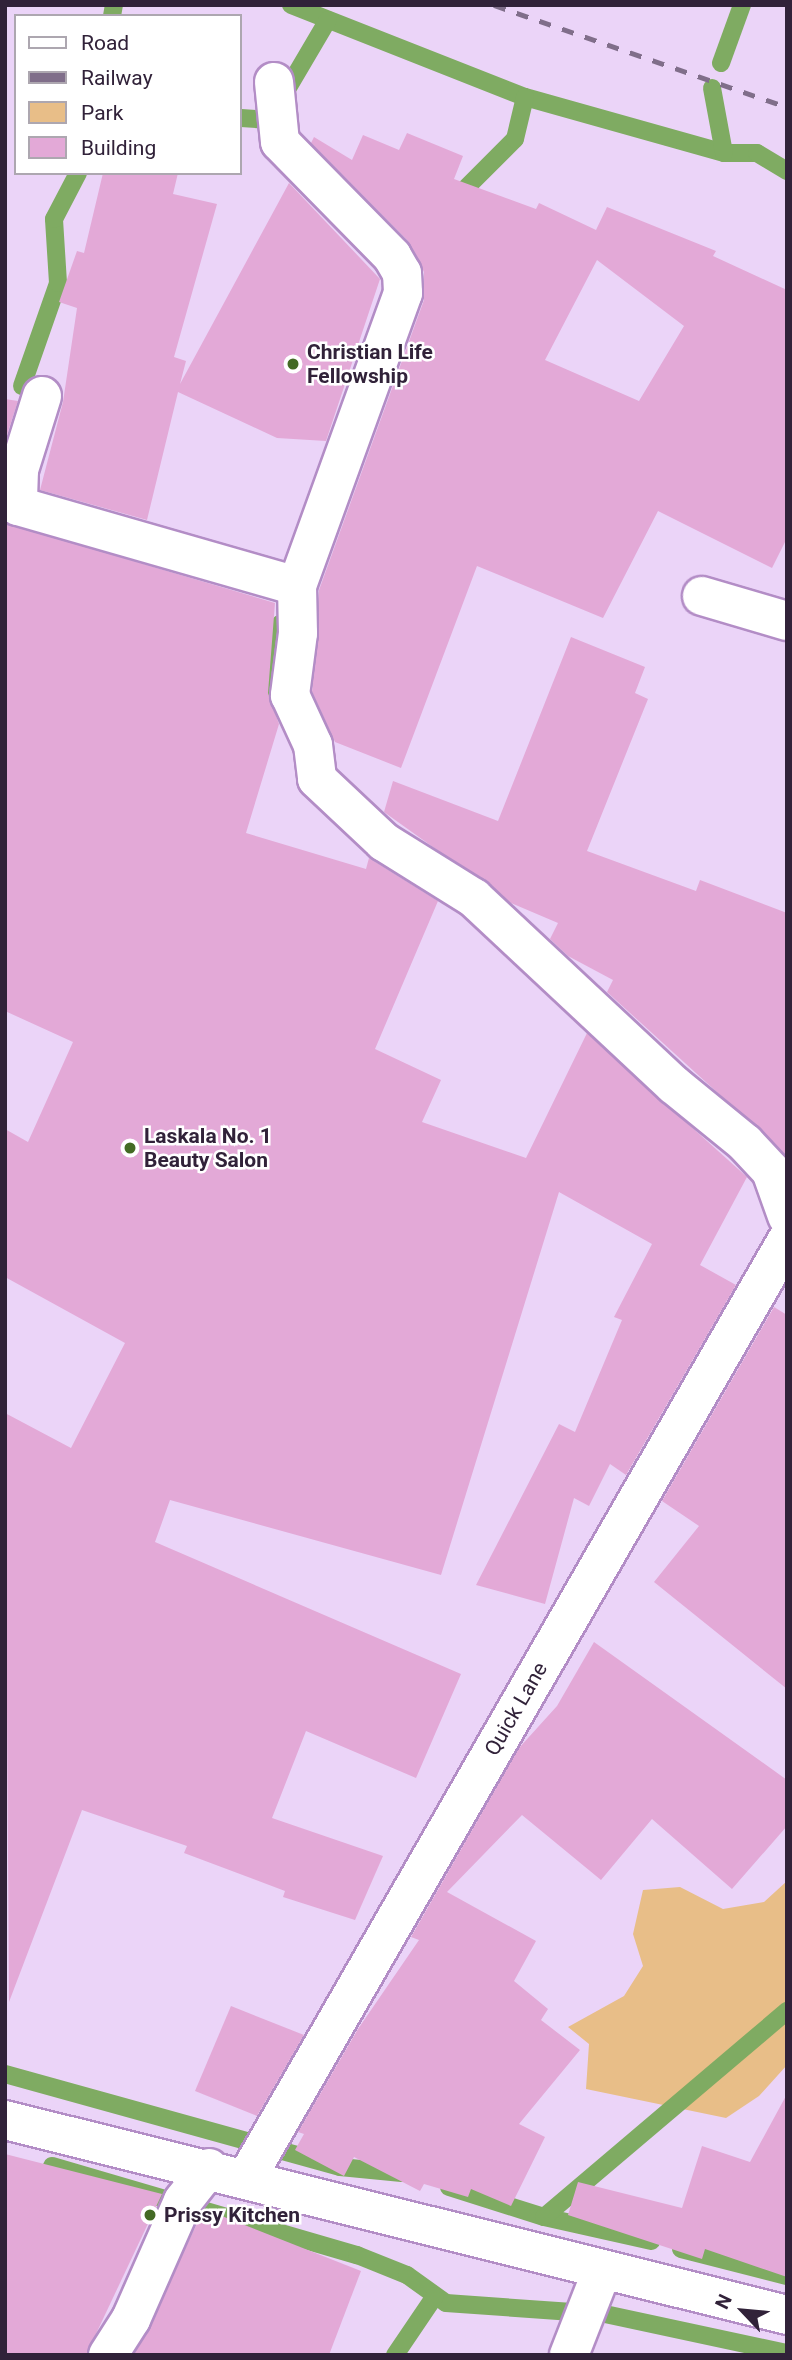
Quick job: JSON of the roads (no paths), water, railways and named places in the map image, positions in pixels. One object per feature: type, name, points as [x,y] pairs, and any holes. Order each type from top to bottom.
[{"type":"street","points":[[274,82],[280,142],[392,256],[402,272],[403,293],[296,586],[298,633],[290,695],[313,745],[317,779],[384,842],[474,898],[674,1085],[745,1143],[771,1171],[787,1216]]},
{"type":"street","points":[[42,396],[19,470],[18,506],[296,586]]},
{"type":"street","points":[[702,596],[787,621]]},
{"type":"street","name":"Quick Lane","points":[[246,2179],[787,1240]]},
{"type":"street","points":[[5,2119],[208,2168],[602,2271],[787,2315]]},
{"type":"street","points":[[108,2355],[131,2319],[183,2201],[208,2168]]},
{"type":"street","points":[[569,2355],[602,2271]]},
{"type":"waterway","points":[[112,14],[114,5]]},
{"type":"waterway","points":[[291,5],[525,97],[724,153],[757,153],[787,171]]},
{"type":"waterway","points":[[721,63],[742,5]]},
{"type":"waterway","points":[[242,118],[269,120],[328,20]]},
{"type":"waterway","points":[[712,88],[724,153]]},
{"type":"waterway","points":[[454,200],[515,139],[525,97]]},
{"type":"waterway","points":[[22,386],[58,283],[54,219],[77,175]]},
{"type":"waterway","points":[[263,693],[280,624]]},
{"type":"waterway","points":[[544,2217],[787,2011]]},
{"type":"waterway","points":[[5,2074],[340,2167],[402,2173]]},
{"type":"waterway","points":[[52,2166],[357,2255],[407,2275],[446,2303],[587,2313]]},
{"type":"waterway","points":[[449,2187],[544,2217],[651,2241]]},
{"type":"waterway","points":[[681,2249],[787,2276]]},
{"type":"waterway","points":[[395,2355],[435,2296]]},
{"type":"waterway","points":[[590,2325],[594,2313],[605,2314],[787,2353]]},
{"type":"railway","points":[[494,5],[787,107]]},
{"type":"place","name":"Christian Life Fellowship","points":[[293,364]]},
{"type":"place","name":"Laskala No. 1 Beauty Salon","points":[[130,1148]]},
{"type":"place","name":"Prissy Kitchen","points":[[150,2215]]}]
